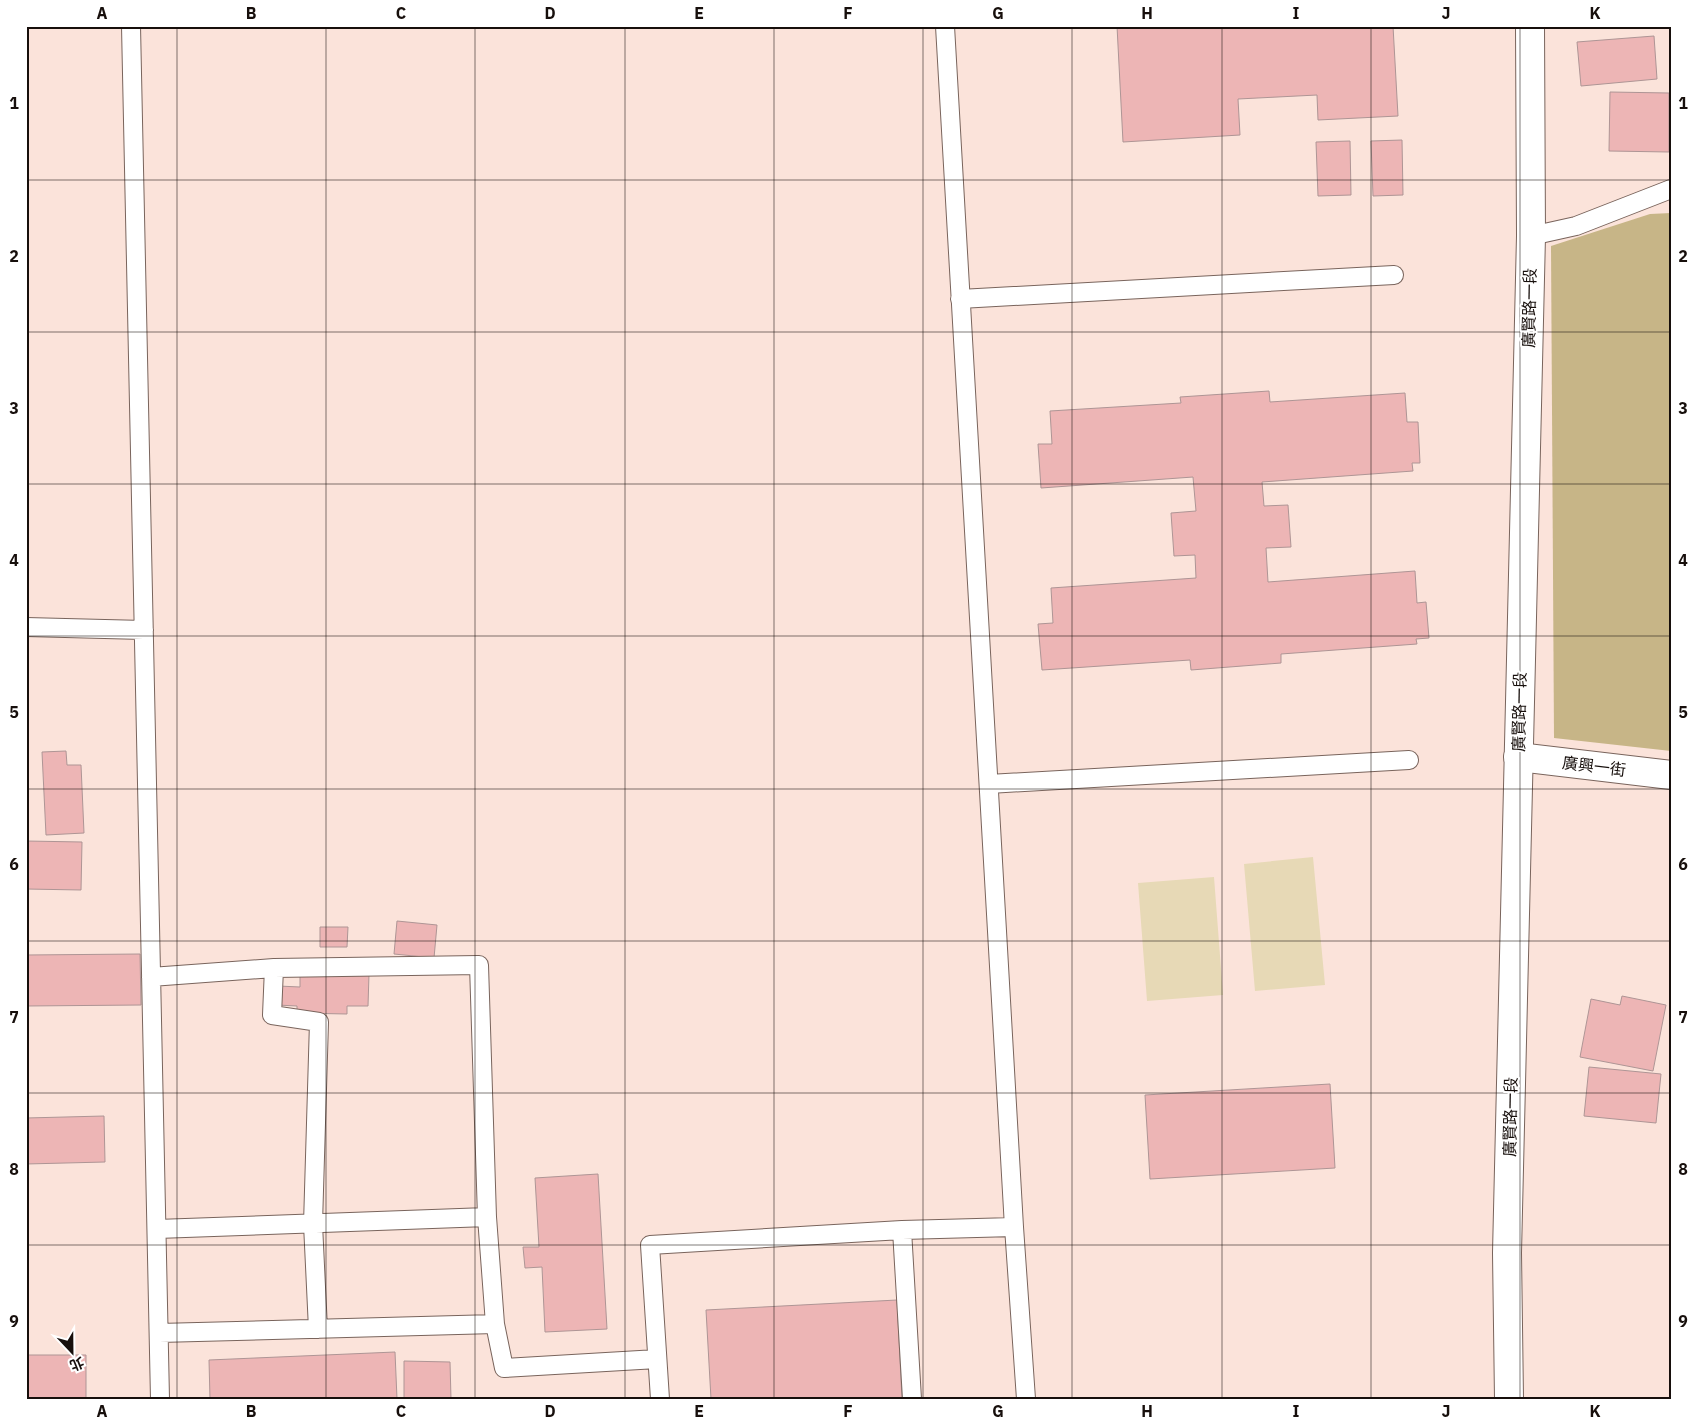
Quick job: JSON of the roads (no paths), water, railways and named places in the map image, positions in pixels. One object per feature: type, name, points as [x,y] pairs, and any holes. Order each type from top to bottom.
[{"type":"street","name":"廣賢路一段","points":[[1509,1399],[1507,1252],[1531,236],[1530,26]]},
{"type":"street","name":"廣興一街","points":[[1518,757],[1671,776]]},
{"type":"lane","points":[[131,26],[160,1399]]},
{"type":"lane","points":[[945,26],[1014,1227],[1026,1399]]},
{"type":"lane","points":[[1531,236],[1576,226],[1671,189]]},
{"type":"lane","points":[[960,299],[1394,275]]},
{"type":"lane","points":[[26,627],[144,630]]},
{"type":"lane","points":[[989,784],[1409,760]]},
{"type":"lane","points":[[151,977],[274,968],[479,965],[487,1217],[495,1324],[504,1368],[657,1359]]},
{"type":"lane","points":[[274,968],[272,1015],[319,1022],[313,1224],[318,1329]]},
{"type":"lane","points":[[157,1229],[487,1217]]},
{"type":"lane","points":[[660,1399],[650,1245],[902,1230],[1014,1227]]},
{"type":"lane","points":[[902,1230],[912,1399]]},
{"type":"lane","points":[[159,1333],[495,1324]]}]
